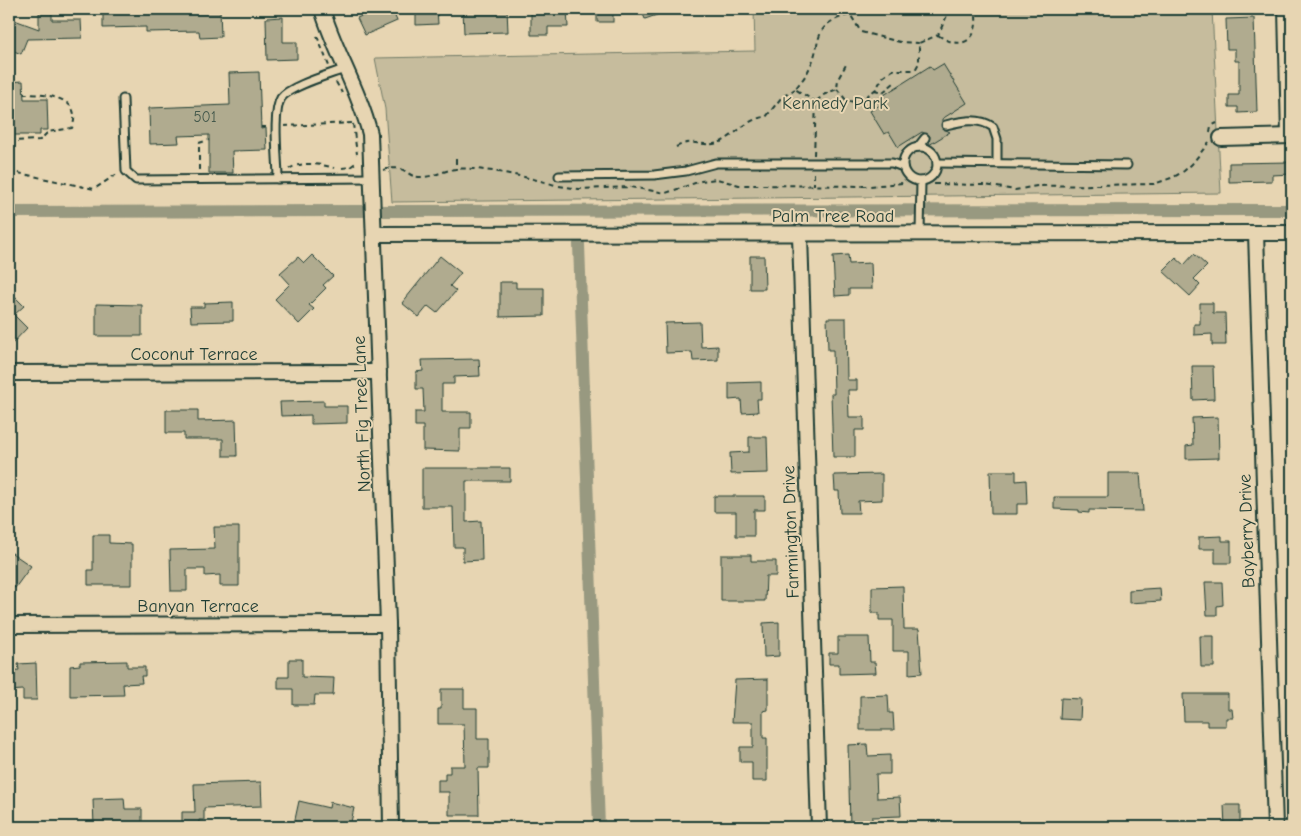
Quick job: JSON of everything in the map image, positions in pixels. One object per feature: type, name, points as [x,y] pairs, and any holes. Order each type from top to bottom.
[{"type":"street","name":"North Fig Tree Lane","points":[[322,9],[329,32],[364,107],[370,134],[388,624],[391,827]]},
{"type":"street","points":[[1216,138],[1291,136],[1286,9]]},
{"type":"street","name":"Palm Tree Road","points":[[374,234],[800,235],[920,230],[1292,233]]},
{"type":"street","name":"Bayberry Drive","points":[[1256,233],[1275,827]]},
{"type":"street","name":"Farmington Drive","points":[[800,235],[819,827]]},
{"type":"street","name":"Coconut Terrace","points":[[9,374],[379,372]]},
{"type":"street","name":"Banyan Terrace","points":[[9,625],[388,624]]},
{"type":"lane","points":[[278,179],[277,112],[281,98],[289,91],[347,68]]},
{"type":"lane","points":[[123,99],[126,171],[136,180],[373,178]]},
{"type":"lane","points":[[946,125],[963,121],[980,121],[993,127],[997,139],[997,163]]},
{"type":"lane","points":[[918,147],[925,138]]},
{"type":"lane","points":[[918,147],[929,150],[936,158],[937,164],[931,177],[921,185],[908,176],[903,167],[905,156],[913,148],[918,147]]},
{"type":"lane","points":[[559,176],[654,175],[686,171],[716,163],[892,163],[903,167]]},
{"type":"lane","points":[[937,164],[1127,165]]},
{"type":"lane","points":[[920,230],[921,185]]},
{"type":"path","points":[[847,9],[861,32],[900,42],[918,43],[938,35],[950,9]]},
{"type":"path","points":[[938,35],[953,44],[963,44],[973,35],[978,22],[975,9]]},
{"type":"path","points":[[676,147],[687,141],[705,144],[719,142],[758,118],[766,117],[781,98],[796,89],[809,69],[817,38],[826,25],[838,18],[849,15]]},
{"type":"path","points":[[315,29],[343,97]]},
{"type":"path","points":[[847,63],[838,79],[837,89],[846,100],[858,102],[874,90],[892,70],[915,70],[919,63],[918,43]]},
{"type":"path","points":[[874,90],[883,92],[894,83]]},
{"type":"path","points":[[796,89],[816,102]]},
{"type":"path","points":[[814,157],[816,102],[823,95],[837,89]]},
{"type":"path","points":[[9,141],[40,140],[48,132],[72,128],[74,122],[71,109],[61,98],[49,95],[24,94]]},
{"type":"path","points":[[260,127],[353,124],[351,116]]},
{"type":"path","points":[[934,184],[985,185],[1015,190],[1037,186],[1154,184],[1174,177],[1184,171],[1216,138]]},
{"type":"path","points":[[200,180],[199,143],[209,140]]},
{"type":"path","points":[[456,159],[456,169]]},
{"type":"path","points":[[278,170],[287,170],[297,165],[324,165],[336,169],[350,167],[357,162]]},
{"type":"path","points":[[9,171],[94,189],[118,173]]},
{"type":"green space","name":"Kennedy Park","points":[[754,9],[1212,9],[1221,193],[392,202],[385,109],[375,58],[755,51]]},
{"type":"building","points":[[184,9],[184,12],[220,9],[221,37],[200,38],[199,31],[146,32],[146,27],[103,28],[103,11]]},
{"type":"building","points":[[378,9],[392,9],[397,21],[365,35],[357,18]]},
{"type":"building","points":[[416,9],[437,9],[438,24],[416,25]]},
{"type":"building","points":[[463,9],[507,9],[508,32],[464,33]]},
{"type":"building","points":[[531,9],[567,9],[568,27],[548,27],[548,35],[531,35]]},
{"type":"building","points":[[597,9],[613,9],[613,22],[597,22]]},
{"type":"building","points":[[641,9],[671,9],[671,10],[645,19]]},
{"type":"building","points":[[39,13],[52,13],[52,20],[81,20],[82,38],[27,39],[21,54],[9,49],[9,18],[39,29]]},
{"type":"building","points":[[283,17],[283,42],[297,42],[297,59],[267,60],[266,18]]},
{"type":"building","points":[[1254,18],[1257,112],[1238,113],[1238,107],[1229,107],[1229,95],[1239,95],[1239,61],[1235,61],[1235,49],[1227,49],[1226,19]]},
{"type":"building","points":[[943,64],[967,103],[942,119],[942,128],[950,132],[929,145],[930,136],[922,132],[898,147],[889,132],[884,134],[870,111],[880,105],[876,100],[930,66],[933,70]]},
{"type":"building","points":[[259,72],[261,129],[266,128],[267,150],[232,151],[233,173],[209,173],[209,135],[178,136],[179,143],[150,144],[149,108],[230,105],[229,73]]},
{"type":"building","points":[[23,81],[24,99],[47,99],[48,130],[40,130],[40,135],[9,135],[9,82]]},
{"type":"building","points":[[1292,162],[1292,174],[1272,175],[1272,181],[1229,182],[1229,163]]},
{"type":"building","points":[[1194,254],[1207,266],[1194,279],[1200,285],[1190,296],[1163,271],[1176,258],[1184,265]]},
{"type":"building","points":[[312,255],[333,276],[323,285],[326,288],[309,305],[314,309],[299,324],[275,299],[290,284],[280,273],[298,257],[304,263]]},
{"type":"building","points":[[848,255],[849,264],[871,263],[872,289],[849,289],[849,295],[835,296],[833,256]]},
{"type":"building","points":[[440,256],[461,273],[450,286],[456,291],[437,313],[428,306],[419,317],[402,303]]},
{"type":"building","points":[[750,256],[764,256],[765,289],[750,289]]},
{"type":"building","points":[[500,282],[516,282],[516,288],[544,288],[544,316],[500,317]]},
{"type":"building","points":[[9,291],[24,306],[14,315],[27,328],[9,347]]},
{"type":"building","points":[[233,302],[233,321],[191,322],[190,307],[204,307],[204,303]]},
{"type":"building","points":[[1200,303],[1213,303],[1213,313],[1225,313],[1226,345],[1212,345],[1212,334],[1194,335],[1194,324],[1200,324]]},
{"type":"building","points":[[96,304],[142,305],[142,336],[96,336]]},
{"type":"building","points":[[827,318],[846,318],[847,380],[857,380],[857,390],[848,390],[849,417],[864,417],[864,430],[855,430],[855,457],[833,457],[831,394],[834,394],[833,350],[828,350]]},
{"type":"building","points":[[700,322],[701,347],[718,346],[718,360],[693,361],[692,352],[666,353],[665,323]]},
{"type":"building","points":[[479,359],[480,376],[454,377],[454,384],[442,384],[442,412],[471,412],[471,428],[460,428],[460,451],[423,450],[423,426],[415,426],[415,412],[424,412],[423,389],[416,389],[416,372],[423,371],[422,360]]},
{"type":"building","points":[[1192,366],[1213,366],[1214,399],[1193,400]]},
{"type":"building","points":[[761,382],[761,399],[757,399],[758,412],[742,413],[741,399],[729,400],[729,383]]},
{"type":"building","points":[[324,401],[324,406],[347,406],[347,423],[311,424],[311,415],[281,416],[280,402]]},
{"type":"building","points":[[166,410],[198,410],[198,421],[236,420],[237,456],[223,456],[223,439],[184,439],[184,433],[166,433]]},
{"type":"building","points":[[1218,417],[1219,458],[1186,459],[1186,446],[1193,445],[1192,418]]},
{"type":"building","points":[[749,437],[767,437],[768,473],[731,474],[730,453],[749,452]]},
{"type":"building","points":[[422,468],[510,468],[510,481],[466,481],[466,522],[481,521],[482,560],[463,561],[463,547],[454,547],[453,507],[422,507]]},
{"type":"building","points":[[990,471],[1016,471],[1016,481],[1026,480],[1027,504],[1017,504],[1017,514],[991,514]]},
{"type":"building","points":[[1108,473],[1140,473],[1143,511],[1089,510],[1089,513],[1079,512],[1079,510],[1054,509],[1054,497],[1108,497]]},
{"type":"building","points":[[882,474],[882,500],[858,501],[859,513],[840,513],[839,491],[835,491],[834,475]]},
{"type":"building","points":[[714,496],[765,496],[765,510],[754,510],[754,536],[736,536],[736,512],[714,512]]},
{"type":"building","points":[[214,527],[239,527],[239,586],[220,586],[220,575],[205,576],[205,569],[187,569],[187,591],[171,591],[170,550],[215,549]]},
{"type":"building","points":[[93,535],[109,535],[109,543],[132,544],[132,585],[88,585],[88,570],[93,570]]},
{"type":"building","points":[[1222,536],[1222,541],[1231,541],[1231,563],[1215,563],[1215,549],[1199,549],[1199,537]]},
{"type":"building","points":[[9,551],[31,566],[15,588],[9,584]]},
{"type":"building","points":[[721,555],[751,555],[751,561],[776,561],[776,576],[766,576],[765,601],[721,601]]},
{"type":"building","points":[[1205,582],[1222,582],[1223,605],[1217,606],[1217,615],[1207,615]]},
{"type":"building","points":[[903,586],[904,629],[919,629],[922,673],[909,674],[909,651],[893,651],[893,620],[879,620],[879,613],[872,613],[872,587]]},
{"type":"building","points":[[1160,588],[1161,601],[1129,603],[1129,590]]},
{"type":"building","points":[[779,622],[779,656],[764,657],[763,623]]},
{"type":"building","points":[[1200,636],[1214,636],[1214,667],[1201,667]]},
{"type":"building","points":[[838,637],[869,637],[870,662],[875,662],[876,673],[839,674],[839,664],[829,664],[829,653],[838,653]]},
{"type":"building","points":[[289,659],[302,659],[302,677],[334,678],[333,695],[315,695],[314,705],[293,705],[293,689],[278,689],[278,677],[289,677]]},
{"type":"building","points":[[127,661],[127,667],[145,667],[145,676],[141,676],[142,683],[123,684],[124,695],[70,696],[70,666],[80,665],[80,662]]},
{"type":"building","points":[[36,663],[37,700],[23,700],[23,690],[9,691],[9,671],[19,670],[18,664]]},
{"type":"building","points":[[768,679],[768,710],[763,711],[763,738],[767,738],[767,781],[752,781],[752,762],[740,762],[740,747],[753,747],[753,722],[732,722],[735,680]]},
{"type":"building","points":[[441,689],[464,689],[464,708],[477,708],[477,739],[489,739],[489,768],[478,768],[479,815],[449,815],[449,792],[438,792],[438,780],[445,780],[445,773],[450,773],[450,766],[465,766],[464,724],[438,724],[438,709],[441,709]]},
{"type":"building","points":[[1183,694],[1228,694],[1228,709],[1232,709],[1233,718],[1226,718],[1226,726],[1207,726],[1207,721],[1184,721]]},
{"type":"building","points":[[888,695],[889,713],[893,713],[894,730],[860,730],[860,696]]},
{"type":"building","points":[[1061,698],[1081,699],[1080,720],[1060,719]]},
{"type":"building","points":[[867,744],[868,756],[890,755],[890,774],[876,774],[877,798],[900,797],[901,816],[872,817],[872,827],[850,827],[848,745]]},
{"type":"building","points":[[261,782],[262,806],[204,808],[204,820],[199,820],[199,827],[182,827],[182,812],[195,812],[194,784]]},
{"type":"building","points":[[124,798],[125,809],[142,809],[142,827],[94,827],[93,799]]},
{"type":"building","points":[[299,801],[329,808],[330,802],[354,808],[350,827],[312,827],[294,824]]},
{"type":"building","points":[[1224,805],[1240,805],[1240,827],[1225,827]]},
{"type":"waterway","points":[[383,211],[1292,210]]},
{"type":"waterway","points":[[9,212],[364,211]]},
{"type":"waterway","points":[[579,244],[599,827]]}]
